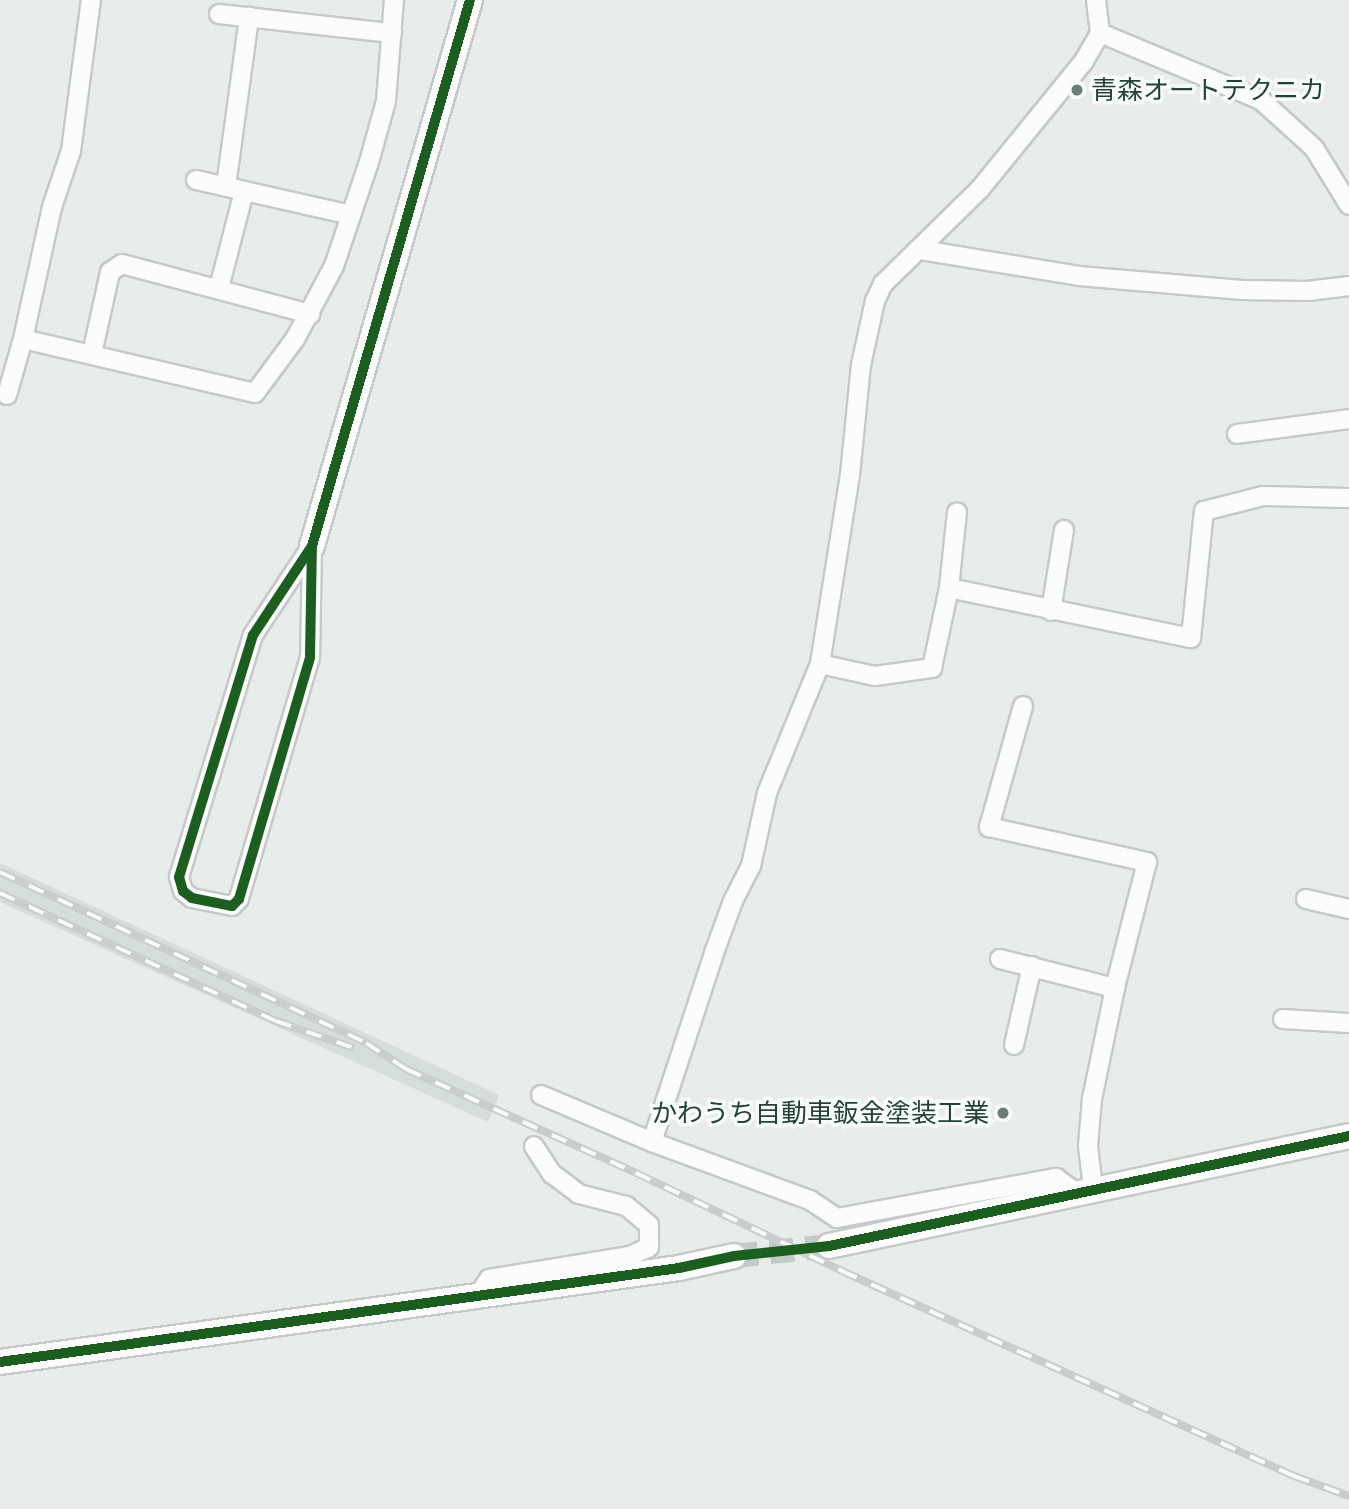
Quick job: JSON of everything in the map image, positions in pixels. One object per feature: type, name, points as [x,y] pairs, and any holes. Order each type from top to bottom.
[{"type":"street","points":[[6,395],[23,338],[52,207],[71,151],[92,0]]},
{"type":"street","points":[[23,338],[255,393],[278,366],[310,314],[334,266],[386,101],[394,0]]},
{"type":"street","points":[[312,546],[253,635],[179,877],[183,891],[192,898],[232,906],[239,899],[310,657],[312,546],[470,0]]},
{"type":"street","points":[[652,1142],[714,953],[733,901],[751,866],[767,793],[820,664],[850,475],[861,365],[875,301],[883,284],[921,250],[1028,133],[1084,61],[1100,33],[1096,0]]},
{"type":"street","points":[[219,14],[393,33]]},
{"type":"street","points":[[219,288],[235,188],[249,17]]},
{"type":"street","points":[[1100,33],[1261,100],[1314,148],[1349,205]]},
{"type":"street","points":[[196,180],[351,215]]},
{"type":"street","points":[[921,250],[1079,276],[1242,290],[1308,292],[1349,286]]},
{"type":"street","points":[[92,354],[110,272],[122,264],[310,314]]},
{"type":"street","points":[[1237,434],[1349,419]]},
{"type":"street","points":[[949,588],[1191,638],[1204,511],[1263,496],[1349,498]]},
{"type":"street","points":[[820,664],[875,676],[932,668],[949,588],[957,512]]},
{"type":"street","points":[[1051,611],[1063,530]]},
{"type":"street","points":[[1023,706],[989,828],[1147,862],[1115,988],[1092,1099],[1084,1190]]},
{"type":"street","points":[[1306,899],[1349,909]]},
{"type":"street","points":[[1000,959],[1115,988]]},
{"type":"street","points":[[1014,1045],[1032,966]]},
{"type":"street","points":[[1283,1019],[1349,1023]]},
{"type":"street","points":[[541,1096],[652,1142],[810,1200],[837,1218],[1056,1178],[1084,1190]]},
{"type":"street","points":[[829,1246],[1349,1136]]},
{"type":"street","points":[[479,1294],[489,1279],[631,1256],[649,1247],[649,1225],[626,1206],[579,1195],[552,1174],[534,1146]]},
{"type":"street","points":[[0,1362],[680,1268],[734,1256]]},
{"type":"shaded area","points":[[0,863],[499,1095],[488,1122],[0,902]]},
{"type":"tunnel","points":[[734,1256],[829,1246]]},
{"type":"railway","points":[[0,872],[366,1043],[406,1069],[636,1173],[842,1271],[1294,1476],[1349,1496]]},
{"type":"railway","points":[[0,893],[276,1021],[354,1048]]},
{"type":"cycle path","points":[[312,546],[253,635],[179,877],[183,891],[192,898],[232,906],[239,899],[310,657],[312,546],[470,0]]},
{"type":"cycle path","points":[[0,1362],[679,1268],[734,1256],[829,1246],[1349,1136]]},
{"type":"place","name":"青森オートテクニカ","points":[[1077,90]]},
{"type":"place","name":"かわうち自動車鈑金塗装工業","points":[[1003,1113]]}]
